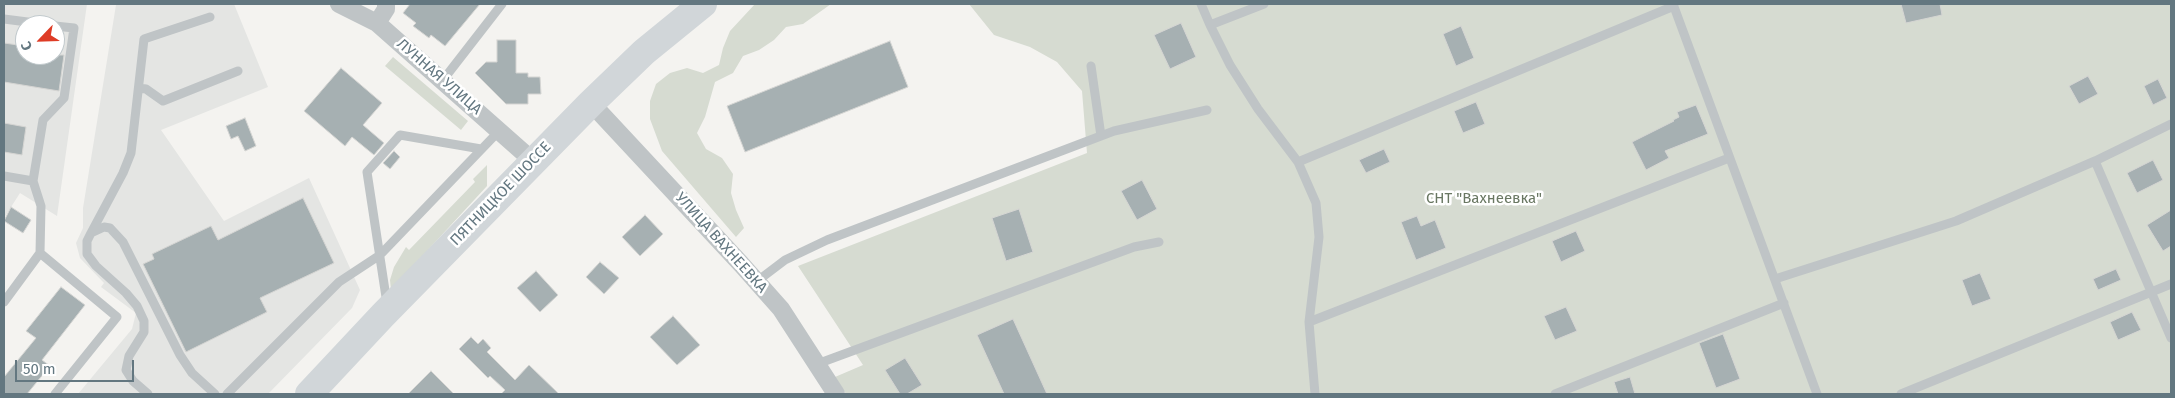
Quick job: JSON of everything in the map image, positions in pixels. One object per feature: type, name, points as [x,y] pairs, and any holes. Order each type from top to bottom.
[{"type":"main road","name":"ПЯТНИЦКОЕ ШОССЕ","points":[[309,394],[383,314],[591,104],[644,52],[704,4]]},
{"type":"street","name":"ЛУННАЯ УЛИЦА","points":[[338,4],[377,23],[534,161]]},
{"type":"street","points":[[377,23],[386,9],[386,4]]},
{"type":"street","name":"УЛИЦА ВАХНЕЕВКА","points":[[591,104],[781,310],[836,394]]},
{"type":"lane","points":[[443,80],[502,4]]},
{"type":"lane","points":[[1201,4],[1230,65],[1254,102],[1298,162],[1316,203],[1319,237],[1309,322],[1315,394]]},
{"type":"lane","points":[[1210,25],[1264,4]]},
{"type":"lane","points":[[1298,162],[1673,5],[1817,394]]},
{"type":"lane","points":[[148,394],[133,381],[126,370],[129,356],[144,332],[144,321],[137,306],[96,266],[87,254],[88,241],[123,173],[131,153],[144,39],[210,17]]},
{"type":"lane","points":[[4,302],[40,253],[41,206],[33,181],[43,120],[64,98],[74,28],[65,27]]},
{"type":"lane","points":[[1091,66],[1101,136]]},
{"type":"lane","points":[[139,88],[146,88],[163,101],[238,71]]},
{"type":"lane","points":[[756,282],[785,260],[827,240],[1114,131],[1208,110]]},
{"type":"lane","points":[[1775,279],[1956,220],[2095,161],[2171,124]]},
{"type":"lane","points":[[227,394],[339,282],[380,255],[500,130]]},
{"type":"lane","points":[[383,314],[386,297],[367,172],[400,136],[481,149]]},
{"type":"lane","points":[[1309,322],[1729,158]]},
{"type":"lane","points":[[2095,161],[2171,338]]},
{"type":"lane","points":[[4,176],[33,181]]},
{"type":"lane","points":[[91,233],[104,227],[110,228],[124,242],[180,355],[192,373],[215,394]]},
{"type":"lane","points":[[817,364],[1134,247],[1159,242]]},
{"type":"lane","points":[[40,253],[117,317],[55,394]]},
{"type":"lane","points":[[1901,394],[2153,293],[2171,284]]},
{"type":"lane","points":[[1555,394],[1784,303]]},
{"type":"shaded area","points":[[4,4],[87,4],[57,216],[20,193],[4,218]]},
{"type":"shaded area","points":[[234,4],[268,87],[161,130],[224,221],[309,178],[360,290],[352,308],[268,394],[78,394],[132,329],[136,313],[101,287],[104,283],[80,258],[76,243],[83,228],[83,208],[116,5]]},
{"type":"green space","points":[[755,4],[831,4],[803,24],[786,27],[774,40],[759,50],[743,56],[733,73],[715,82],[705,117],[697,133],[706,149],[722,158],[733,174],[731,193],[744,228],[736,237],[662,151],[650,119],[650,101],[656,84],[670,73],[687,68],[703,73],[719,65],[730,31]]},
{"type":"green space","name":"СНТ \"Вахнеевка\"","points":[[969,4],[2171,4],[2171,394],[846,394],[835,377],[863,365],[798,266],[1087,153],[1082,91],[1057,62],[1030,47],[994,35]]},
{"type":"green space","points":[[393,57],[468,121],[461,130],[385,66]]},
{"type":"green space","points":[[487,165],[487,186],[391,290],[390,280],[394,267],[406,247],[409,250],[475,182],[473,179]]},
{"type":"building","points":[[410,4],[480,4],[445,46],[431,35],[429,38],[413,26],[416,23],[403,13]]},
{"type":"building","points":[[1901,4],[1940,4],[1942,15],[1906,23]]},
{"type":"building","points":[[1181,23],[1196,57],[1170,69],[1154,35]]},
{"type":"building","points":[[1461,26],[1474,58],[1456,66],[1443,34]]},
{"type":"building","points":[[497,40],[516,40],[516,73],[528,73],[528,77],[540,77],[541,94],[528,94],[528,104],[506,104],[475,73],[486,62],[497,62]]},
{"type":"building","points":[[890,41],[908,87],[745,152],[727,106]]},
{"type":"building","points":[[4,43],[15,45],[15,65],[63,65],[59,91],[4,82]]},
{"type":"building","points":[[341,68],[382,103],[363,125],[384,143],[374,155],[352,137],[345,146],[304,111]]},
{"type":"building","points":[[2088,76],[2098,94],[2079,104],[2069,86]]},
{"type":"building","points":[[2158,79],[2167,98],[2153,105],[2144,86]]},
{"type":"building","points":[[1476,102],[1485,124],[1463,133],[1454,111]]},
{"type":"building","points":[[1696,105],[1708,134],[1665,151],[1669,158],[1646,170],[1632,142],[1674,121],[1679,117],[1677,112]]},
{"type":"building","points":[[245,118],[256,146],[245,151],[238,136],[231,139],[226,126]]},
{"type":"building","points":[[4,123],[26,127],[22,155],[4,152]]},
{"type":"building","points":[[1384,149],[1390,162],[1366,173],[1359,160]]},
{"type":"building","points":[[394,151],[400,157],[390,169],[383,163]]},
{"type":"building","points":[[2153,160],[2163,180],[2137,193],[2127,173]]},
{"type":"building","points":[[1142,180],[1157,209],[1137,220],[1121,191]]},
{"type":"building","points":[[303,198],[334,263],[260,298],[267,312],[186,352],[143,264],[154,259],[152,254],[211,226],[218,240]]},
{"type":"building","points":[[11,207],[31,220],[23,233],[4,221]]},
{"type":"building","points":[[1019,209],[1033,252],[1006,261],[992,218]]},
{"type":"building","points":[[2171,210],[2171,246],[2163,251],[2147,225]]},
{"type":"building","points":[[645,215],[663,234],[640,256],[622,237]]},
{"type":"building","points":[[1417,216],[1421,226],[1435,220],[1446,248],[1416,260],[1401,222]]},
{"type":"building","points":[[1576,231],[1585,251],[1561,262],[1552,241]]},
{"type":"building","points":[[600,262],[619,278],[604,294],[586,277]]},
{"type":"building","points":[[2116,269],[2121,280],[2098,290],[2093,279]]},
{"type":"building","points":[[536,271],[558,295],[540,312],[517,288]]},
{"type":"building","points":[[1980,273],[1991,299],[1972,306],[1962,280]]},
{"type":"building","points":[[61,287],[85,305],[42,360],[50,366],[27,394],[4,394],[4,377],[36,338],[26,331]]},
{"type":"building","points":[[1566,307],[1577,331],[1555,340],[1544,316]]},
{"type":"building","points":[[2132,312],[2141,330],[2118,340],[2110,322]]},
{"type":"building","points":[[673,316],[700,345],[677,365],[650,337]]},
{"type":"building","points":[[1013,319],[1047,394],[1004,394],[977,335]]},
{"type":"building","points":[[1723,334],[1740,379],[1716,388],[1699,343]]},
{"type":"building","points":[[471,337],[478,344],[483,339],[491,348],[487,352],[515,380],[529,365],[559,394],[501,394],[505,390],[490,376],[488,378],[459,349]]},
{"type":"building","points":[[905,358],[922,385],[907,394],[900,394],[885,370]]},
{"type":"building","points":[[431,371],[454,394],[408,394]]},
{"type":"building","points":[[1630,377],[1635,394],[1618,394],[1614,382]]}]
